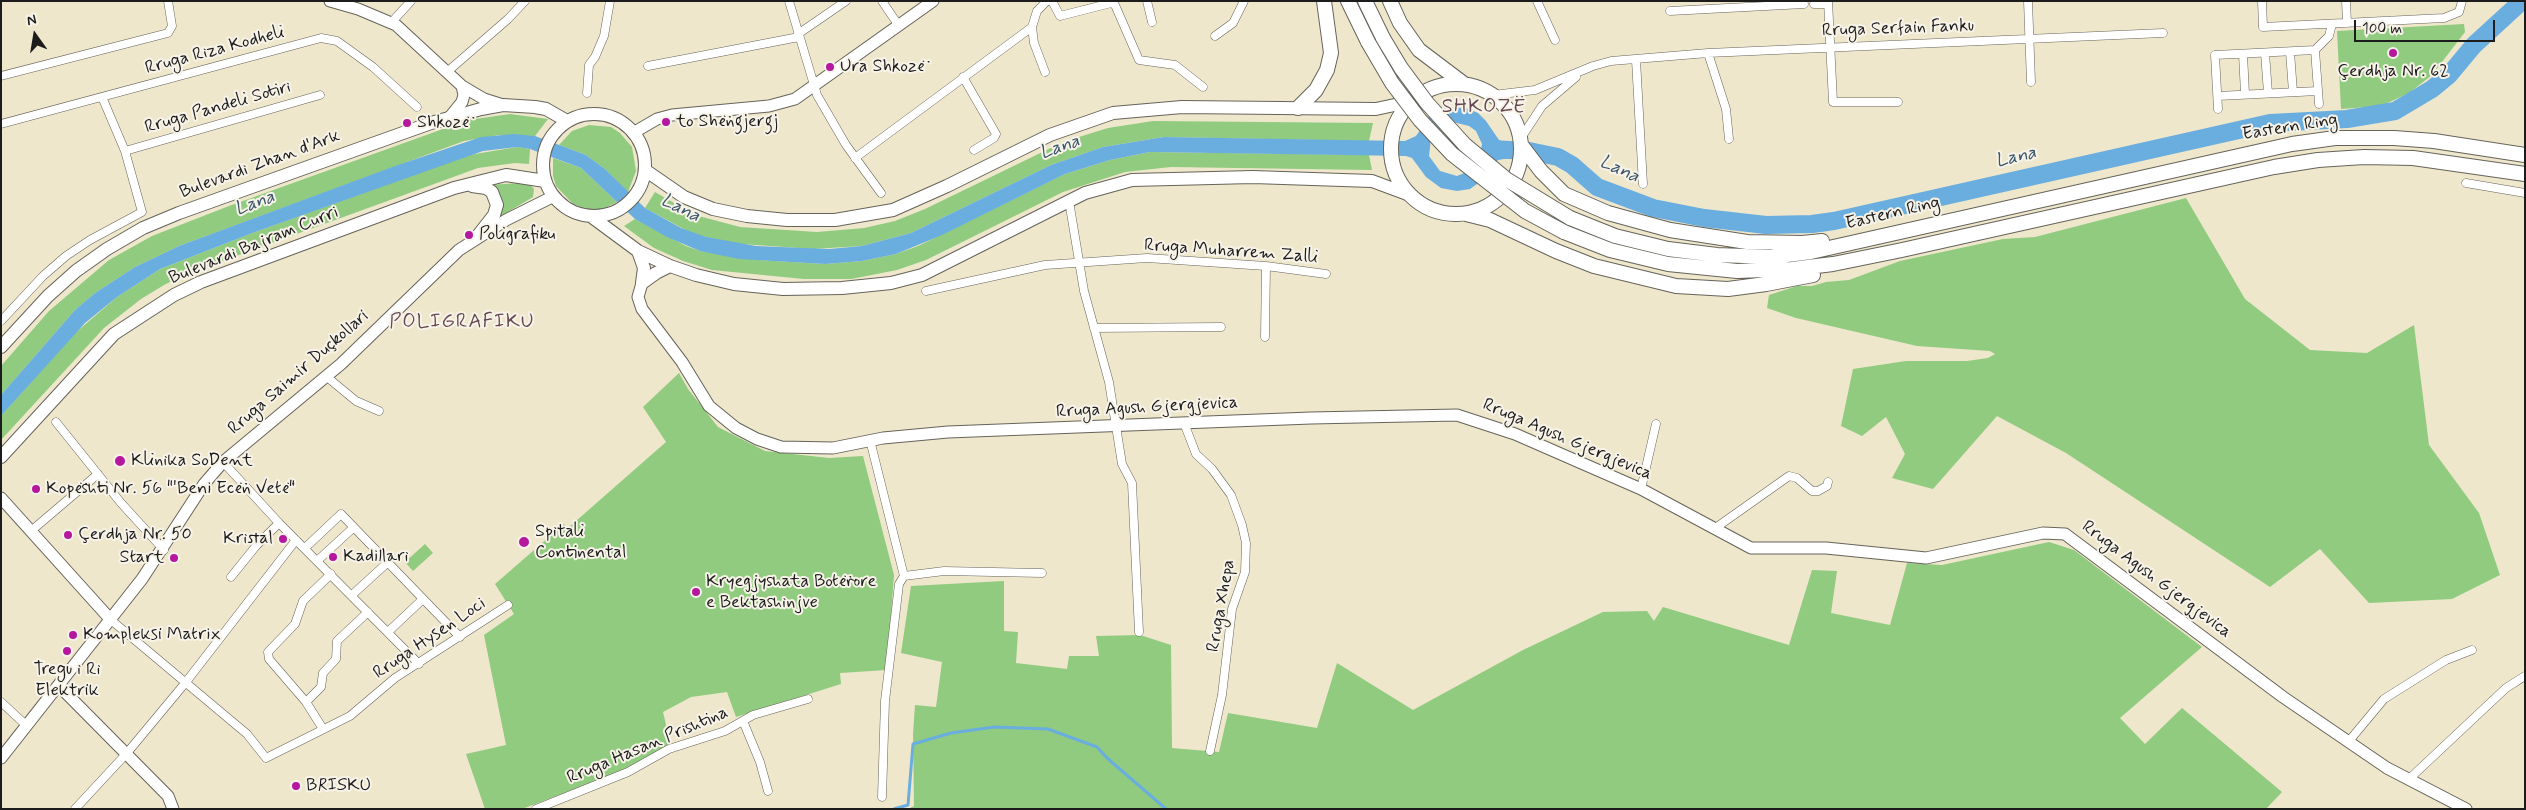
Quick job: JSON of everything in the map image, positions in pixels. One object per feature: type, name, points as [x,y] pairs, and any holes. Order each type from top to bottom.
[{"type":"highway","points":[[1298,108],[1316,90],[1327,70],[1331,53],[1324,1]]},
{"type":"highway","name":"Eastern Ring","points":[[1348,1],[1368,42],[1392,83],[1420,120],[1452,154],[1525,211],[1564,232],[1610,250],[1668,264],[1737,271],[1803,268],[1902,250],[2274,167],[2341,158],[2413,158],[2525,174]]},
{"type":"highway","name":"Eastern Ring","points":[[1365,1],[1382,38],[1423,98],[1466,145],[1506,179],[1570,218],[1615,236],[1668,249],[1717,256],[1771,257],[1812,252],[2269,148],[2335,138],[2434,140],[2525,155]]},
{"type":"highway","points":[[1390,1],[1400,23],[1419,50],[1464,84]]},
{"type":"highway","points":[[2046,218],[1994,234],[1788,280],[1747,287],[1705,289],[1650,281],[1594,266],[1556,252],[1490,220],[1466,214],[1448,214],[1431,210],[1408,194],[1395,174],[1390,157],[1391,140],[1395,123],[1404,108],[1430,88],[1447,84],[1464,84],[1480,88],[1493,95],[1507,108],[1516,122],[1527,162],[1564,194],[1608,214],[1670,230],[1767,244],[1815,242],[2022,198],[2049,198]]},
{"type":"highway","points":[[1466,214],[1483,209],[1498,200],[1510,187],[1527,162]]},
{"type":"main road","points":[[330,1],[391,23],[408,34],[462,86],[484,99],[503,105]]},
{"type":"main road","points":[[634,133],[657,119],[672,115],[781,104],[800,96],[933,1]]},
{"type":"main road","points":[[449,118],[462,102],[464,96],[462,86]]},
{"type":"main road","points":[[645,170],[684,196],[713,209],[777,219],[835,220],[893,210],[1050,135],[1113,113],[1182,107],[1376,109],[1399,104],[1416,97]]},
{"type":"main road","name":"Bulevardi Zhan d'Ark","points":[[1,346],[48,296],[76,271],[107,249],[143,228],[319,162],[449,118],[503,105],[546,109],[567,121]]},
{"type":"main road","points":[[592,217],[612,213],[628,203],[640,188],[645,170],[645,157],[634,133],[619,121],[603,115],[591,114],[567,121],[555,132],[544,152],[542,167],[545,181],[552,197],[566,209],[592,217],[638,251],[670,266],[734,284],[783,289],[862,287],[890,283],[922,275],[1069,201],[1109,185],[1152,179],[1252,177],[1372,181],[1408,194]]},
{"type":"main road","name":"Bulevardi Bajram Curri","points":[[1,457],[114,334],[150,309],[201,282],[454,188],[506,175],[545,181]]},
{"type":"main road","points":[[454,188],[482,187],[494,196],[496,210],[476,238]]},
{"type":"main road","name":"Rruga Saimir Duçkollari","points":[[1,758],[164,550],[204,484],[223,462],[326,377],[452,256],[476,238],[552,197]]},
{"type":"main road","points":[[638,251],[644,268],[642,283]]},
{"type":"main road","points":[[642,283],[656,272],[670,266]]},
{"type":"main road","name":"Rruga Agush Gjergjevica","points":[[642,283],[638,297],[642,309],[682,362],[709,406],[725,421],[757,439],[781,446],[833,448],[870,440],[948,432],[1457,415],[1515,434],[1641,489],[1751,548],[1826,548],[1926,558],[2043,533],[2065,534],[2283,697],[2349,740],[2387,768],[2466,809]]},
{"type":"main road","points":[[1,498],[111,620]]},
{"type":"main road","points":[[59,686],[168,796],[173,809]]},
{"type":"street","points":[[1,76],[168,33],[172,26],[168,1]]},
{"type":"street","points":[[391,23],[411,1]]},
{"type":"street","points":[[447,72],[508,19],[525,1]]},
{"type":"street","points":[[587,93],[589,64],[595,57],[604,36],[610,1]]},
{"type":"street","points":[[789,1],[814,86],[836,130],[880,193]]},
{"type":"street","points":[[648,66],[799,36],[846,1]]},
{"type":"street","points":[[882,1],[899,26]]},
{"type":"street","points":[[1045,72],[1034,43],[1032,26],[1036,10],[1047,1]]},
{"type":"street","points":[[1052,1],[1060,16],[1111,2],[1115,5],[1139,60],[1175,65],[1203,86]]},
{"type":"street","points":[[1147,1],[1152,22]]},
{"type":"street","points":[[1215,36],[1233,23],[1244,1]]},
{"type":"street","points":[[1536,1],[1554,40]]},
{"type":"street","points":[[2028,1],[2031,82]]},
{"type":"street","points":[[2262,1],[2263,27],[2444,18],[2459,12],[2462,1]]},
{"type":"street","points":[[2346,1],[2347,23]]},
{"type":"street","points":[[1814,4],[1828,2],[1833,102],[1898,102]]},
{"type":"street","points":[[1670,11],[1763,4],[1804,4]]},
{"type":"street","points":[[2218,109],[2215,55],[2315,50],[2329,36],[2332,24]]},
{"type":"street","points":[[855,158],[1032,26]]},
{"type":"street","name":"Rruga Serfain Fanku","points":[[1493,95],[1535,90],[1601,63],[1708,53],[2163,33]]},
{"type":"street","name":"Rruga Riza Kodheli","points":[[1,124],[320,38],[337,41],[373,67],[417,107]]},
{"type":"street","points":[[2315,50],[2319,104]]},
{"type":"street","points":[[2290,52],[2293,92]]},
{"type":"street","points":[[1708,53],[1726,109],[1729,139]]},
{"type":"street","points":[[2265,53],[2268,93]]},
{"type":"street","points":[[2243,54],[2245,94]]},
{"type":"street","points":[[1636,60],[1643,184]]},
{"type":"street","name":"Rruga Serfain Fanku","points":[[1521,142],[1542,106],[1582,72]]},
{"type":"street","points":[[963,77],[996,134],[994,138],[974,150]]},
{"type":"street","points":[[2218,96],[2318,90]]},
{"type":"street","name":"Rruga Pandeli Sotiri","points":[[125,151],[320,95]]},
{"type":"street","name":"Rruga Pandeli Sotiri","points":[[1,321],[43,276],[66,256],[90,240],[142,212],[125,151],[102,97]]},
{"type":"street","points":[[2466,183],[2525,193]]},
{"type":"street","points":[[1069,201],[1079,262],[1109,382],[1122,464],[1132,483],[1139,632]]},
{"type":"street","name":"Rruga Muharrem Zalli","points":[[926,291],[1012,271],[1079,262],[1166,258],[1266,266],[1326,274]]},
{"type":"street","points":[[1265,337],[1266,266]]},
{"type":"street","points":[[1094,328],[1221,327]]},
{"type":"street","points":[[326,377],[356,401],[379,411]]},
{"type":"street","points":[[56,422],[164,550]]},
{"type":"street","name":"Rruga Xhepa","points":[[1184,423],[1196,454],[1216,474],[1231,495],[1246,543],[1245,572],[1232,609],[1223,685],[1210,751]]},
{"type":"street","points":[[1641,489],[1656,424]]},
{"type":"street","points":[[870,440],[904,576]]},
{"type":"street","points":[[223,462],[279,523],[419,664]]},
{"type":"street","points":[[31,531],[98,474]]},
{"type":"street","points":[[1714,529],[1789,476],[1797,478],[1812,491],[1818,491],[1827,486],[1828,482]]},
{"type":"street","points":[[305,548],[341,514],[460,637]]},
{"type":"street","points":[[231,578],[256,546],[279,523]]},
{"type":"street","points":[[317,561],[353,528]]},
{"type":"street","points":[[87,809],[78,806],[127,753],[186,682],[296,540]]},
{"type":"street","points":[[352,596],[387,562]]},
{"type":"street","points":[[882,797],[885,701],[898,584],[904,576],[944,571],[1042,573]]},
{"type":"street","points":[[323,728],[306,702],[269,659],[268,652],[295,624],[303,601],[331,574]]},
{"type":"street","points":[[388,632],[423,599]]},
{"type":"street","name":"Rruga Hysen Loci","points":[[186,682],[247,734],[266,758],[350,716],[395,678],[508,606]]},
{"type":"street","points":[[306,702],[321,687],[323,673],[336,658],[337,641],[368,612]]},
{"type":"street","points":[[111,620],[186,682]]},
{"type":"street","points":[[2349,740],[2384,699],[2446,660],[2472,650]]},
{"type":"street","points":[[2408,780],[2506,688],[2525,676]]},
{"type":"street","name":"Rruga Hasan Prishtina","points":[[536,809],[628,772],[669,749],[714,735],[753,715],[808,699]]},
{"type":"street","points":[[1,702],[27,726]]},
{"type":"street","name":"Rruga Hasan Prishtina","points":[[744,721],[760,762],[768,791]]},
{"type":"green space","name":"Çerdhja Nr. 62","points":[[2464,24],[2465,32],[2432,75],[2409,93],[2381,106],[2341,109],[2337,31]]},
{"type":"green space","points":[[510,114],[548,119],[535,136],[499,135],[464,141],[179,246],[135,267],[95,293],[75,310],[1,395],[1,366],[49,311],[109,260],[152,236],[229,206],[468,120]]},
{"type":"green space","points":[[1153,121],[1373,123],[1369,141],[1164,137],[1103,147],[1051,165],[911,233],[862,246],[813,249],[727,243],[691,233],[645,208],[655,192],[695,215],[740,227],[817,232],[864,228],[895,221],[925,209],[1063,142],[1108,128]]},
{"type":"green space","points":[[589,125],[611,127],[620,133],[632,147],[636,171],[628,192],[605,169],[586,155],[559,145],[572,131]]},
{"type":"green space","points":[[517,147],[530,149],[529,164],[515,163],[478,168],[184,275],[164,285],[141,299],[104,328],[1,440],[1,416],[74,334],[117,297],[160,269],[255,232],[469,155]]},
{"type":"green space","points":[[1150,152],[1369,155],[1372,170],[1171,167],[1125,172],[1063,192],[926,260],[897,270],[851,279],[804,279],[712,270],[683,261],[654,248],[624,226],[635,219],[686,246],[700,251],[758,260],[825,264],[862,261],[896,254],[918,246],[1065,174],[1110,160]]},
{"type":"green space","points":[[553,158],[581,168],[617,202],[603,209],[593,210],[582,208],[572,203],[556,186],[553,176]]},
{"type":"green space","points":[[529,183],[534,189],[533,197],[496,219],[489,185]]},
{"type":"green space","points":[[2186,198],[2245,299],[2310,350],[2367,353],[2414,325],[2429,445],[2479,513],[2500,575],[2452,599],[2369,603],[2320,549],[2270,587],[2066,453],[1997,416],[1933,489],[1892,478],[1905,454],[1886,417],[1862,436],[1841,426],[1853,369],[1906,361],[1967,361],[1988,358],[1995,354],[1990,351],[1917,346],[1796,318],[1767,308],[1769,295],[1797,286],[1812,286],[1826,282],[1849,280],[1900,261],[2003,239],[2035,237]]},
{"type":"green space","name":"Kryegjyshata Botërore e Bektashinjve","points":[[679,373],[688,389],[718,427],[765,451],[829,458],[863,456],[894,575],[887,670],[840,673],[841,684],[736,717],[727,692],[691,697],[663,712],[671,746],[617,773],[522,809],[485,809],[466,754],[506,745],[484,635],[514,614],[495,584],[564,524],[568,528],[666,442],[643,407]]},
{"type":"green space","points":[[2049,542],[2074,550],[2202,647],[2120,718],[2145,744],[2182,708],[2282,792],[2266,809],[908,809],[914,806],[913,734],[915,705],[936,707],[942,662],[901,653],[911,586],[1004,581],[1004,631],[1018,632],[1016,663],[1067,669],[1069,656],[1099,656],[1096,636],[1140,635],[1171,645],[1172,748],[1219,752],[1228,713],[1317,728],[1337,663],[1413,710],[1523,650],[1603,612],[1647,611],[1654,621],[1663,607],[1789,645],[1812,570],[1837,571],[1831,613],[1890,625],[1907,563],[1942,565]]},
{"type":"green space","points":[[425,544],[433,553],[413,571],[405,562]]},
{"type":"water","points":[[1447,107],[1466,108],[1478,113],[1499,140],[1510,144],[1510,158],[1498,160],[1484,179],[1470,189],[1457,191],[1441,188],[1426,177],[1412,158],[1406,156],[1150,152],[1110,160],[1065,174],[942,235],[896,254],[862,261],[825,264],[739,259],[700,251],[667,237],[635,219],[581,168],[530,149],[517,147],[483,151],[255,232],[160,269],[117,297],[85,323],[1,416],[1,395],[75,310],[95,293],[135,267],[179,246],[395,166],[481,137],[514,134],[535,136],[586,155],[605,169],[645,208],[681,228],[706,237],[756,246],[829,249],[862,246],[911,233],[1051,165],[1103,147],[1164,137],[1405,141],[1416,136],[1429,117]],"holes":[[[1453,122],[1469,126],[1476,131],[1483,146],[1482,155],[1474,169],[1457,176],[1440,171],[1429,156],[1431,138],[1436,131]]]},
{"type":"waterway","name":"Lana","points":[[1490,149],[1529,151],[1558,157],[1572,165],[1597,187],[1653,208],[1704,218],[1766,225],[1812,224],[1834,221],[2270,123],[2347,119],[2395,111],[2432,89],[2449,75],[2474,45],[2522,1]]},
{"type":"waterway","points":[[894,809],[908,805],[913,744],[951,733],[994,727],[1048,729],[1097,747],[1166,809]]},
{"type":"place","name":"Çerdhja Nr. 62","points":[[2393,53]]},
{"type":"place","name":"Ura Shkozë","points":[[830,67]]},
{"type":"place","name":"to Shëngjergj","points":[[666,122]]},
{"type":"place","name":"Shkozë","points":[[407,123]]},
{"type":"place","name":"Poligrafiku","points":[[469,235]]},
{"type":"place","name":"Klinika SoDent","points":[[120,461]]},
{"type":"place","name":"Kopështi Nr. 56 \"'Beni Ecën Vetë\"","points":[[36,489]]},
{"type":"place","name":"Çerdhja Nr. 50","points":[[68,535]]},
{"type":"place","name":"Kristal","points":[[283,539]]},
{"type":"place","name":"Spitali Continental","points":[[524,542]]},
{"type":"place","name":"Kadillari","points":[[333,557]]},
{"type":"place","name":"Start","points":[[174,558]]},
{"type":"place","name":"Kryegjyshata Botërore e Bektashinjve","points":[[696,592]]},
{"type":"place","name":"Kompleksi Matrix","points":[[73,635]]},
{"type":"place","name":"Tregu i Ri Elektrik","points":[[67,651]]},
{"type":"place","name":"BRISKU","points":[[296,786]]},
{"type":"district","name":"SHKOZË","points":[[1484,108]]},
{"type":"district","name":"POLIGRAFIKU","points":[[462,323]]}]
